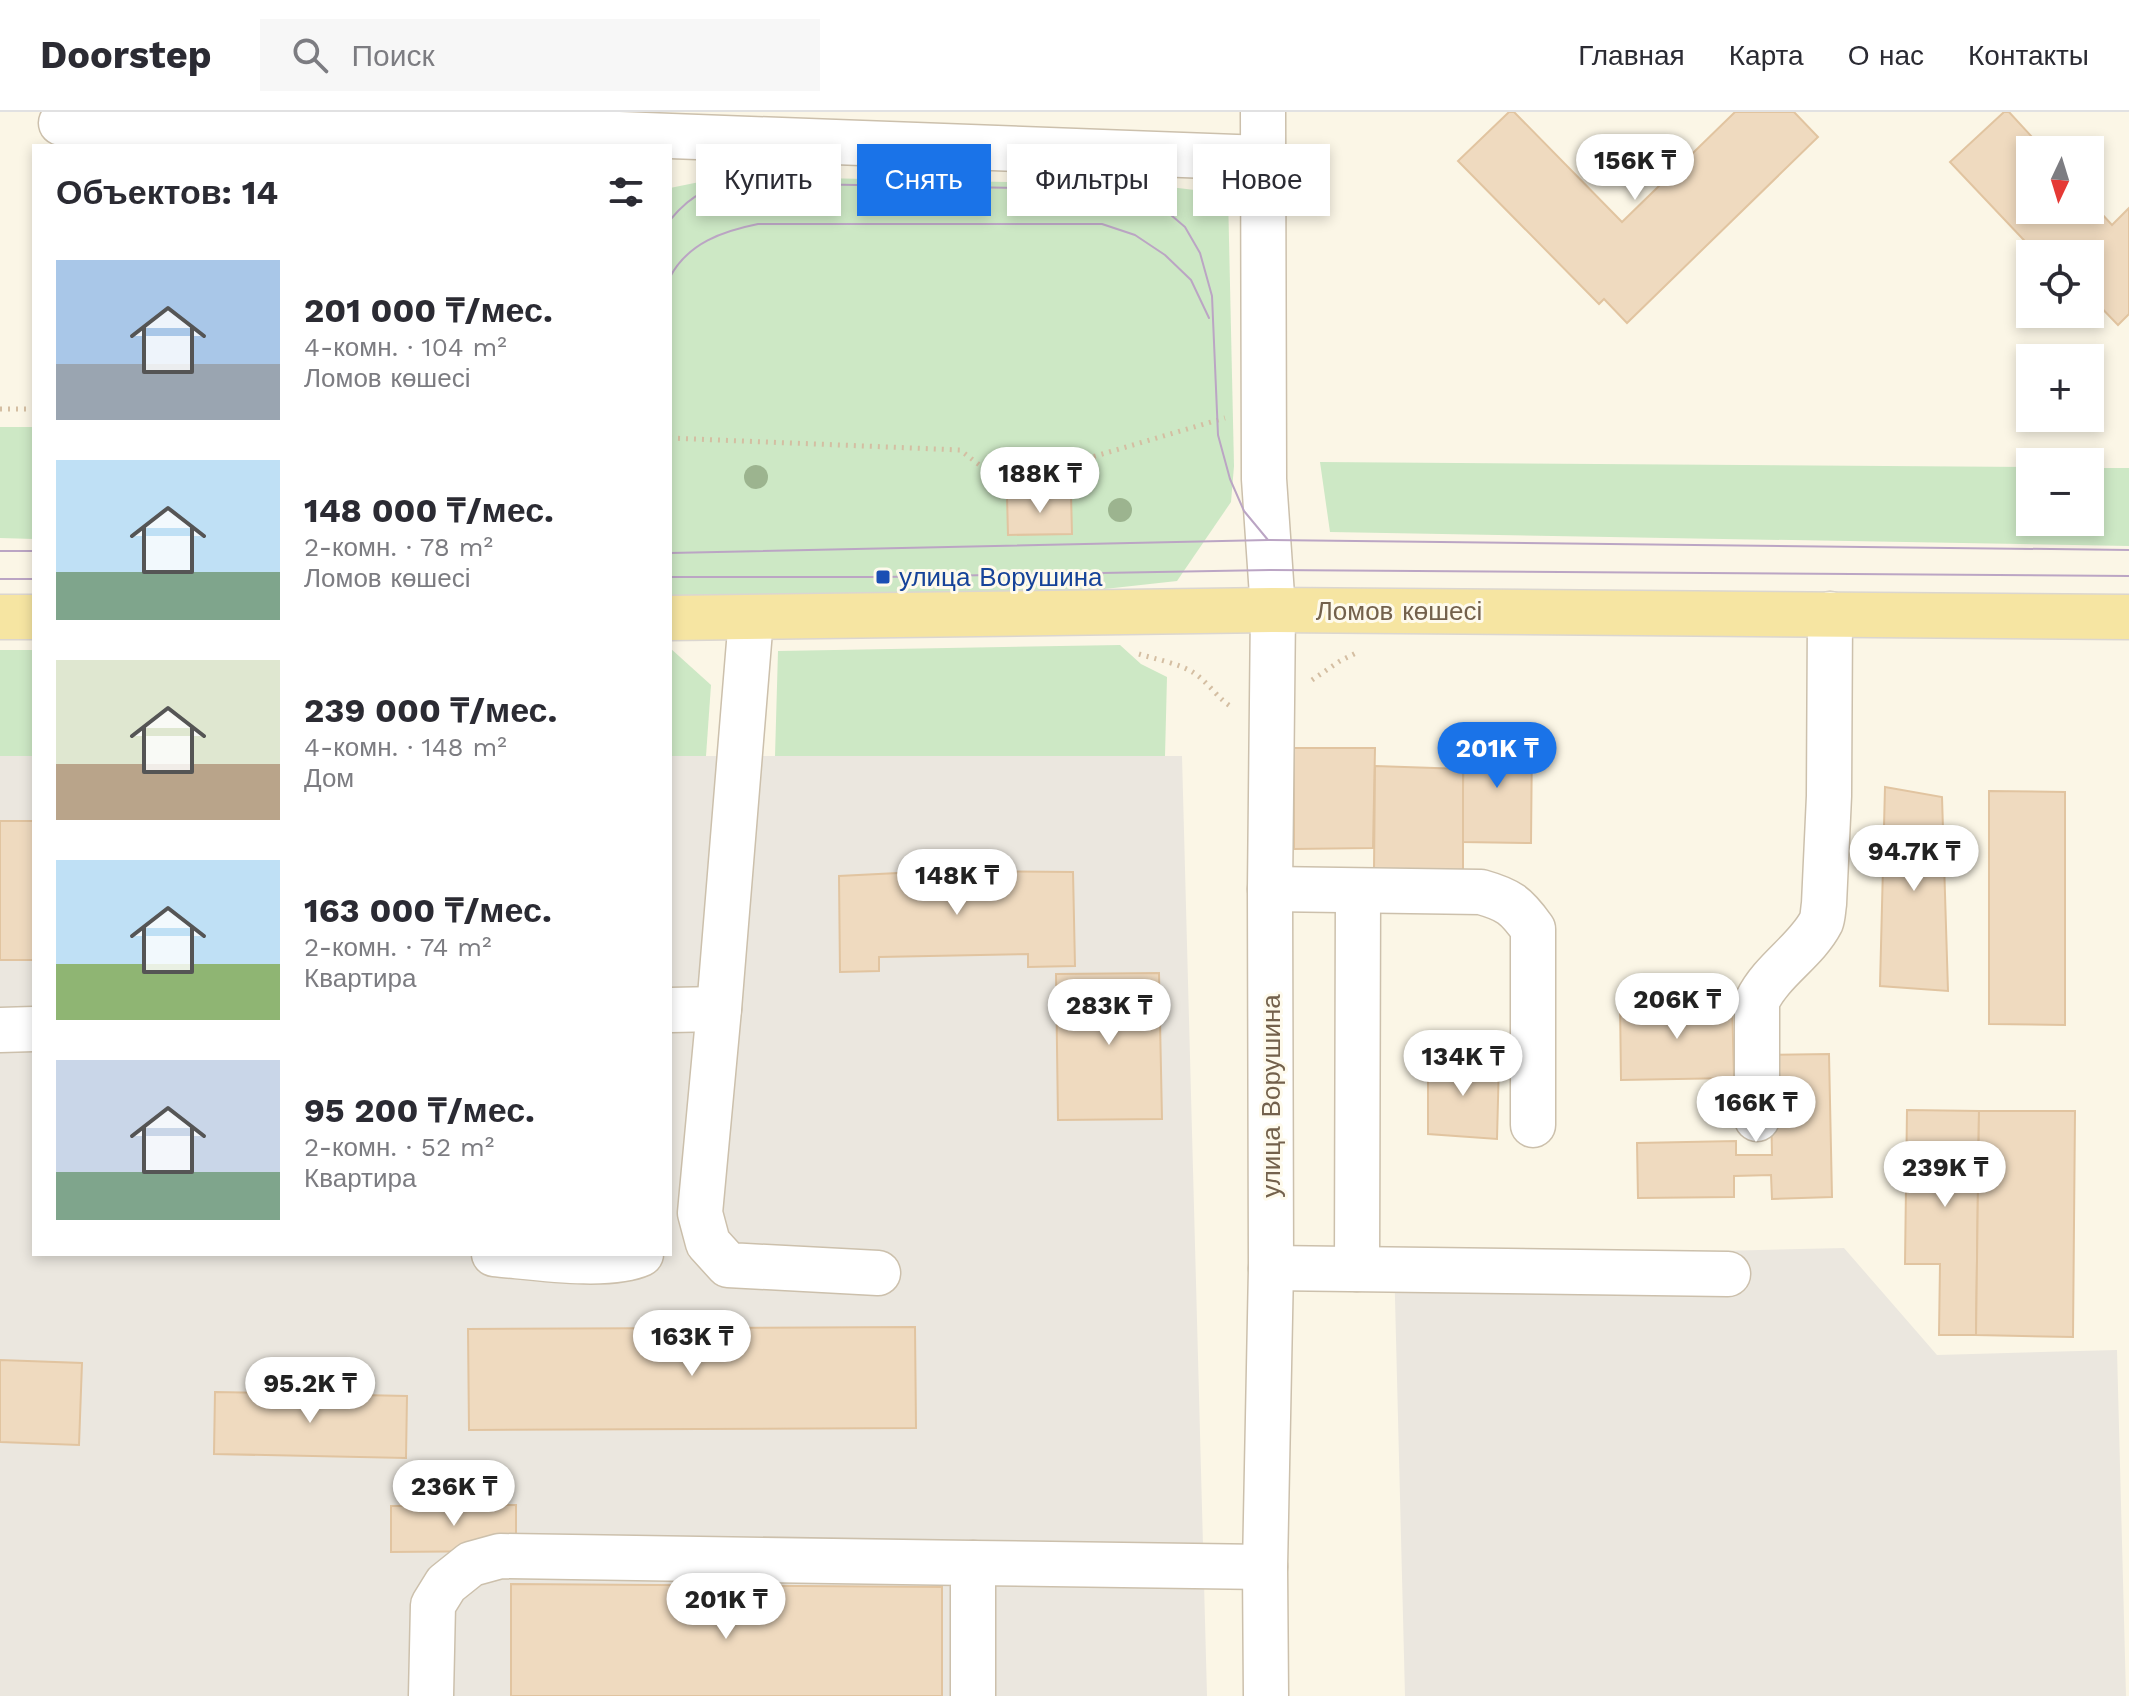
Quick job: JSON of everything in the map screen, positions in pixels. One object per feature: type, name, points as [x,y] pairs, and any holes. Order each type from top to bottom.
[{"type":"main road","name":"Ломов көшесі","points":[[672,618],[1273,610],[2129,617]]},
{"type":"main road","points":[[0,617],[32,617]]},
{"type":"street","name":"улица Ворушина","points":[[1263,112],[1263,144]]},
{"type":"street","points":[[61,127],[265,119],[458,137],[618,123],[1193,154]]},
{"type":"street","name":"улица Ворушина","points":[[1263,216],[1264,479],[1273,610],[1266,1696]]},
{"type":"street","points":[[1757,1119],[1757,1001],[1763,988],[1822,921],[1829,796],[1830,614]]},
{"type":"street","points":[[751,618],[719,1009],[685,1226],[708,1243],[728,1265],[878,1273]]},
{"type":"street","points":[[1270,889],[1481,892],[1503,898],[1520,911],[1533,929],[1533,1125]]},
{"type":"street","points":[[1357,1269],[1358,891]]},
{"type":"street","points":[[672,1010],[719,1009]]},
{"type":"street","points":[[0,1030],[32,1029]]},
{"type":"street","points":[[522,1256],[604,1262],[636,1256]]},
{"type":"street","points":[[1271,1268],[1728,1274]]},
{"type":"street","points":[[431,1696],[433,1605],[446,1584],[471,1564],[500,1556],[1265,1567]]},
{"type":"street","points":[[973,1563],[973,1696]]},
{"type":"path","points":[[0,409],[32,409]]},
{"type":"path","points":[[672,438],[960,450],[986,470],[1075,462],[1234,416]]},
{"type":"path","points":[[1304,691],[1311,681],[1358,652]]},
{"type":"path","points":[[1126,655],[1140,654],[1192,671],[1227,705],[1241,711]]},
{"type":"shaded area","points":[[0,756],[32,756],[32,1256],[672,1256],[672,756],[1182,756],[1207,1696],[0,1696]]},
{"type":"shaded area","points":[[1844,1248],[1937,1355],[2117,1350],[2126,1696],[1405,1696],[1394,1259]]},
{"type":"green space","points":[[841,178],[857,179],[857,216],[991,216],[991,182],[1007,182],[1007,216],[1177,216],[1177,188],[1193,190],[1193,216],[1228,216],[1234,466],[1231,502],[1177,581],[1032,597],[672,600],[672,188],[696,183],[696,216],[841,216]]},
{"type":"green space","points":[[0,427],[32,427],[32,539],[0,538]]},
{"type":"green space","points":[[1320,462],[2016,467],[2016,536],[2104,536],[2104,468],[2129,468],[2129,546],[1330,532]]},
{"type":"green space","points":[[1120,645],[1141,664],[1167,677],[1165,756],[775,756],[778,651]]},
{"type":"green space","points":[[0,650],[32,650],[32,756],[0,756]]},
{"type":"green space","points":[[672,650],[711,685],[706,756],[672,756]]},
{"type":"building","points":[[1509,112],[1514,112],[1622,222],[1735,112],[1794,112],[1818,137],[1627,323],[1604,299],[1599,304],[1458,161]]},
{"type":"building","points":[[2004,112],[2009,112],[2031,136],[2016,136],[2016,224],[2104,224],[2104,216],[2112,225],[2129,208],[2129,314],[2118,325],[2104,310],[2104,240],[2024,240],[1950,162]]},
{"type":"building","points":[[1071,494],[1072,534],[1008,535],[1007,496]]},
{"type":"building","points":[[1464,736],[1532,737],[1531,843],[1462,842]]},
{"type":"building","points":[[1294,748],[1375,748],[1373,848],[1294,849]]},
{"type":"building","points":[[1375,766],[1463,769],[1463,870],[1374,870]]},
{"type":"building","points":[[1885,787],[1942,797],[1948,991],[1880,986]]},
{"type":"building","points":[[1989,791],[2065,792],[2065,1025],[1989,1024]]},
{"type":"building","points":[[0,821],[32,821],[32,960],[0,960]]},
{"type":"building","points":[[938,871],[1073,872],[1075,966],[1028,967],[1028,954],[879,957],[879,971],[840,972],[839,876]]},
{"type":"building","points":[[1159,973],[1162,1119],[1058,1120],[1056,974]]},
{"type":"building","points":[[1732,1001],[1734,1078],[1621,1080],[1620,1003]]},
{"type":"building","points":[[1829,1054],[1832,1197],[1772,1199],[1771,1175],[1734,1176],[1734,1197],[1638,1198],[1637,1143],[1736,1141],[1736,1155],[1772,1155],[1770,1055]]},
{"type":"building","points":[[1428,1059],[1499,1061],[1497,1139],[1428,1134]]},
{"type":"building","points":[[1907,1110],[1979,1111],[1976,1335],[1939,1335],[1940,1264],[1905,1264]]},
{"type":"building","points":[[1979,1111],[2075,1111],[2073,1337],[1976,1335]]},
{"type":"building","points":[[915,1327],[916,1428],[469,1430],[468,1329]]},
{"type":"building","points":[[0,1360],[82,1363],[79,1445],[0,1442]]},
{"type":"building","points":[[215,1392],[407,1396],[406,1458],[214,1454]]},
{"type":"building","points":[[516,1505],[516,1551],[391,1552],[391,1506]]},
{"type":"building","points":[[511,1584],[942,1587],[942,1696],[511,1696]]},
{"type":"tram line","points":[[672,218],[695,196],[746,183],[1121,190],[1157,203],[1185,227],[1200,253],[1212,296],[1218,435],[1230,479],[1244,511],[1268,540]]},
{"type":"tram line","points":[[672,274],[686,255],[708,240],[758,224],[1102,224],[1135,235],[1165,255],[1191,280],[1209,318]]},
{"type":"tram line","points":[[672,553],[1268,540],[2129,550]]},
{"type":"tram line","points":[[0,551],[32,551]]},
{"type":"tram line","points":[[672,577],[883,577],[1270,570],[2129,576]]},
{"type":"tram line","points":[[0,579],[32,579]]},
{"type":"place","name":"улица Ворушина","points":[[883,577]]}]
